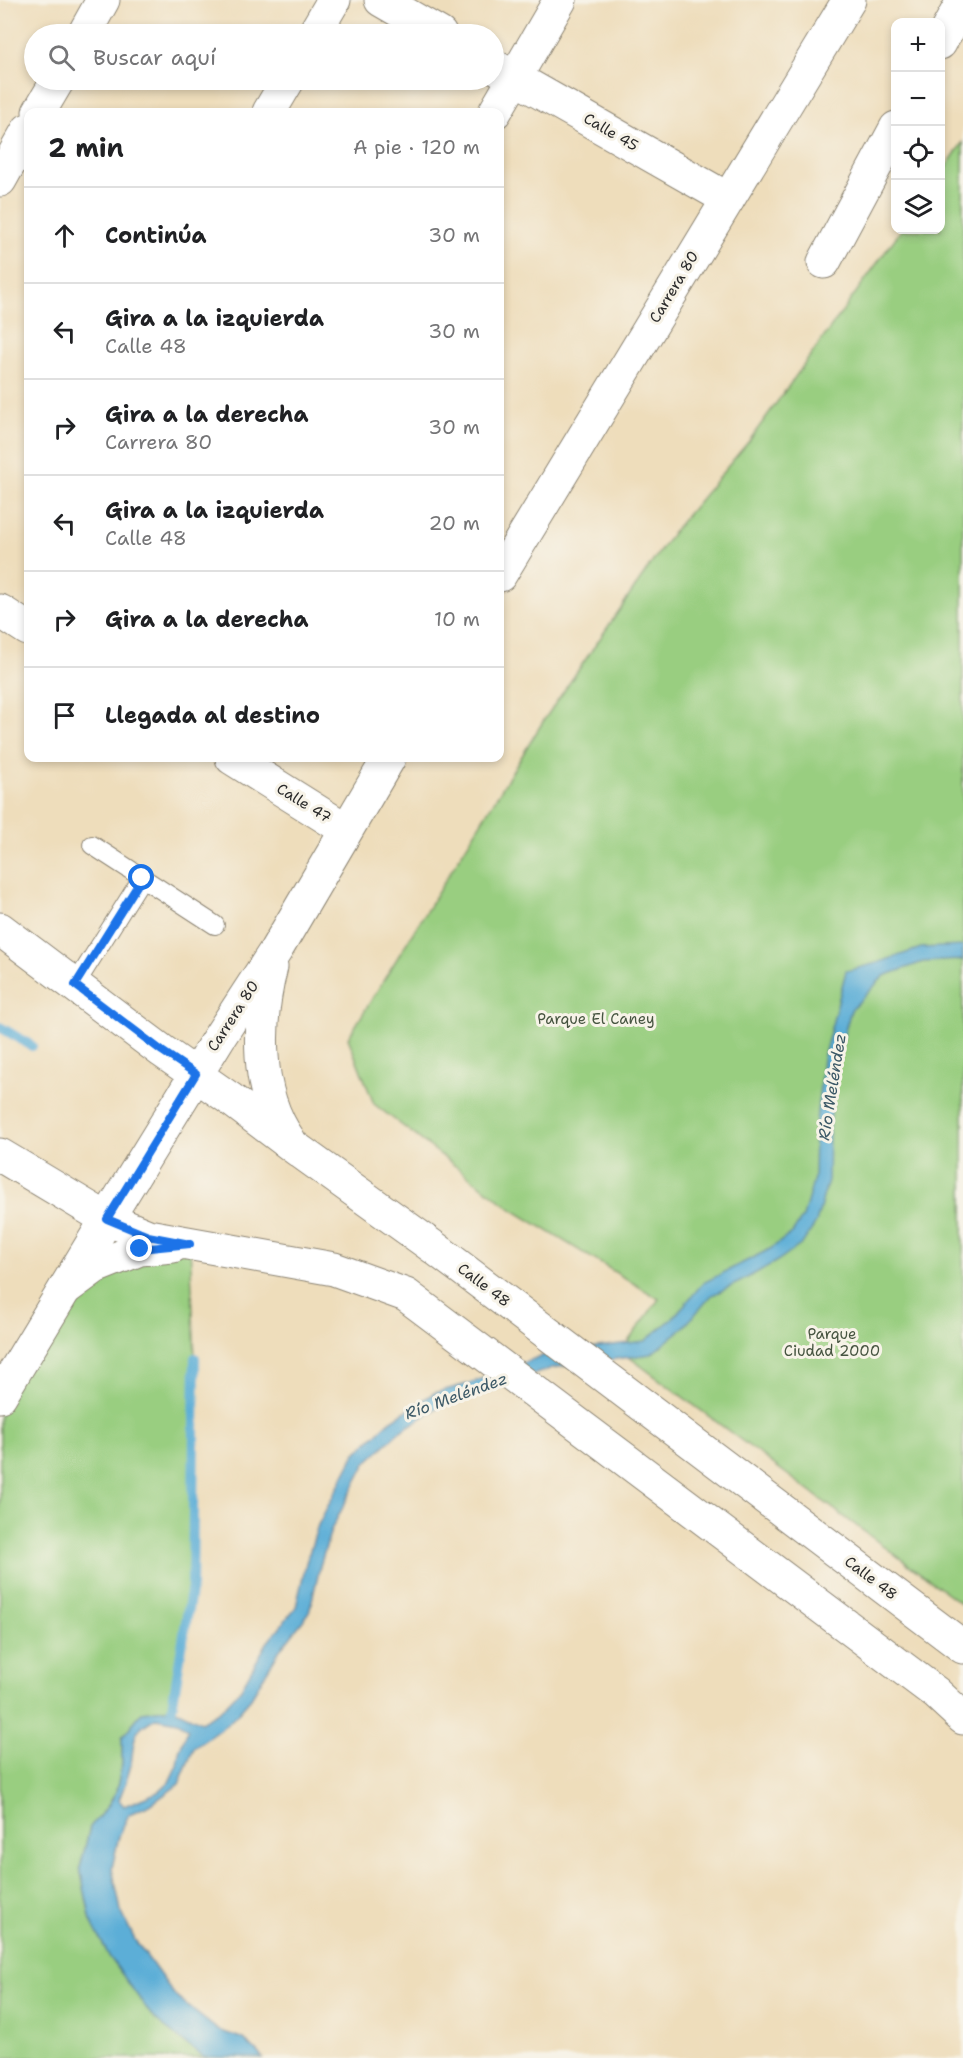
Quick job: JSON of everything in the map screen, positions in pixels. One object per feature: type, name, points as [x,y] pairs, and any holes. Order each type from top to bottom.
[{"type":"main road","points":[[90,24],[104,0]]},
{"type":"main road","points":[[320,24],[334,0]]},
{"type":"main road","points":[[381,0],[423,24]]},
{"type":"main road","points":[[504,72],[560,0]]},
{"type":"main road","name":"Carrera 80","points":[[504,568],[849,0]]},
{"type":"main road","points":[[945,35],[963,1]]},
{"type":"main road","name":"Calle 45","points":[[504,72],[728,199]]},
{"type":"main road","points":[[41,108],[52,90]]},
{"type":"main road","points":[[270,108],[282,90]]},
{"type":"main road","points":[[496,108],[500,90]]},
{"type":"main road","points":[[0,180],[24,137]]},
{"type":"main road","points":[[824,262],[891,137]]},
{"type":"main road","points":[[0,611],[24,626]]},
{"type":"main road","name":"Calle 47","points":[[238,762],[345,829]]},
{"type":"main road","name":"Carrera 80","points":[[0,1396],[196,1074],[276,950],[345,829],[387,762]]},
{"type":"main road","name":"Calle 48","points":[[0,928],[162,1051],[436,1249],[963,1647]]},
{"type":"main road","points":[[276,950],[266,989],[261,1028],[264,1068],[279,1126],[294,1147]]},
{"type":"main road","points":[[0,1155],[107,1219],[148,1236],[334,1269],[406,1295],[936,1693],[963,1718]]},
{"type":"main road","points":[[65,1289],[95,1267],[140,1249],[190,1244]]},
{"type":"lane","points":[[92,845],[215,925]]},
{"type":"lane","points":[[75,985],[142,878]]},
{"type":"green space","name":"Parque El Caney","points":[[963,142],[963,1605],[621,1351],[659,1299],[513,1210],[374,1104],[348,1038],[544,720],[673,532],[749,441],[898,234],[945,234],[945,168]]},
{"type":"green space","points":[[190,1244],[195,1358],[192,1585],[172,1708],[142,1712],[122,1737],[122,1764],[116,1792],[108,1806],[90,1827],[80,1868],[91,1921],[154,2019],[206,2058],[0,2058],[0,1396],[65,1289]]},
{"type":"water","name":"Río Meléndez","points":[[963,946],[963,960],[923,962],[884,976],[851,1010],[836,1062],[829,1132],[828,1180],[816,1223],[802,1244],[740,1282],[712,1295],[683,1328],[651,1354],[552,1368],[440,1406],[399,1432],[366,1463],[331,1530],[309,1613],[279,1651],[251,1698],[230,1722],[194,1748],[179,1784],[150,1805],[129,1814],[119,1836],[112,1868],[121,1911],[135,1940],[176,1997],[218,2030],[244,2039],[263,2058],[203,2057],[154,2019],[109,1956],[91,1921],[80,1868],[90,1827],[108,1806],[116,1792],[122,1764],[122,1737],[142,1712],[172,1708],[201,1722],[220,1711],[240,1690],[267,1643],[296,1607],[318,1525],[355,1454],[390,1421],[434,1393],[471,1383],[549,1353],[645,1341],[673,1318],[703,1283],[770,1249],[792,1233],[803,1217],[814,1178],[815,1131],[823,1059],[846,971],[921,948]],"holes":[[[156,1718],[178,1722],[188,1729],[169,1782],[158,1792],[124,1806],[119,1800],[129,1773],[135,1737],[138,1732]]]},
{"type":"waterway","points":[[0,1027],[32,1046]]},
{"type":"waterway","points":[[172,1708],[192,1585],[195,1358]]},
{"type":"route","points":[[140,1249],[190,1244],[148,1236],[107,1219],[196,1074],[75,985],[142,878]]},
{"type":"park label","name":"Parque Ciudad 2000","points":[[832,1342]]}]
